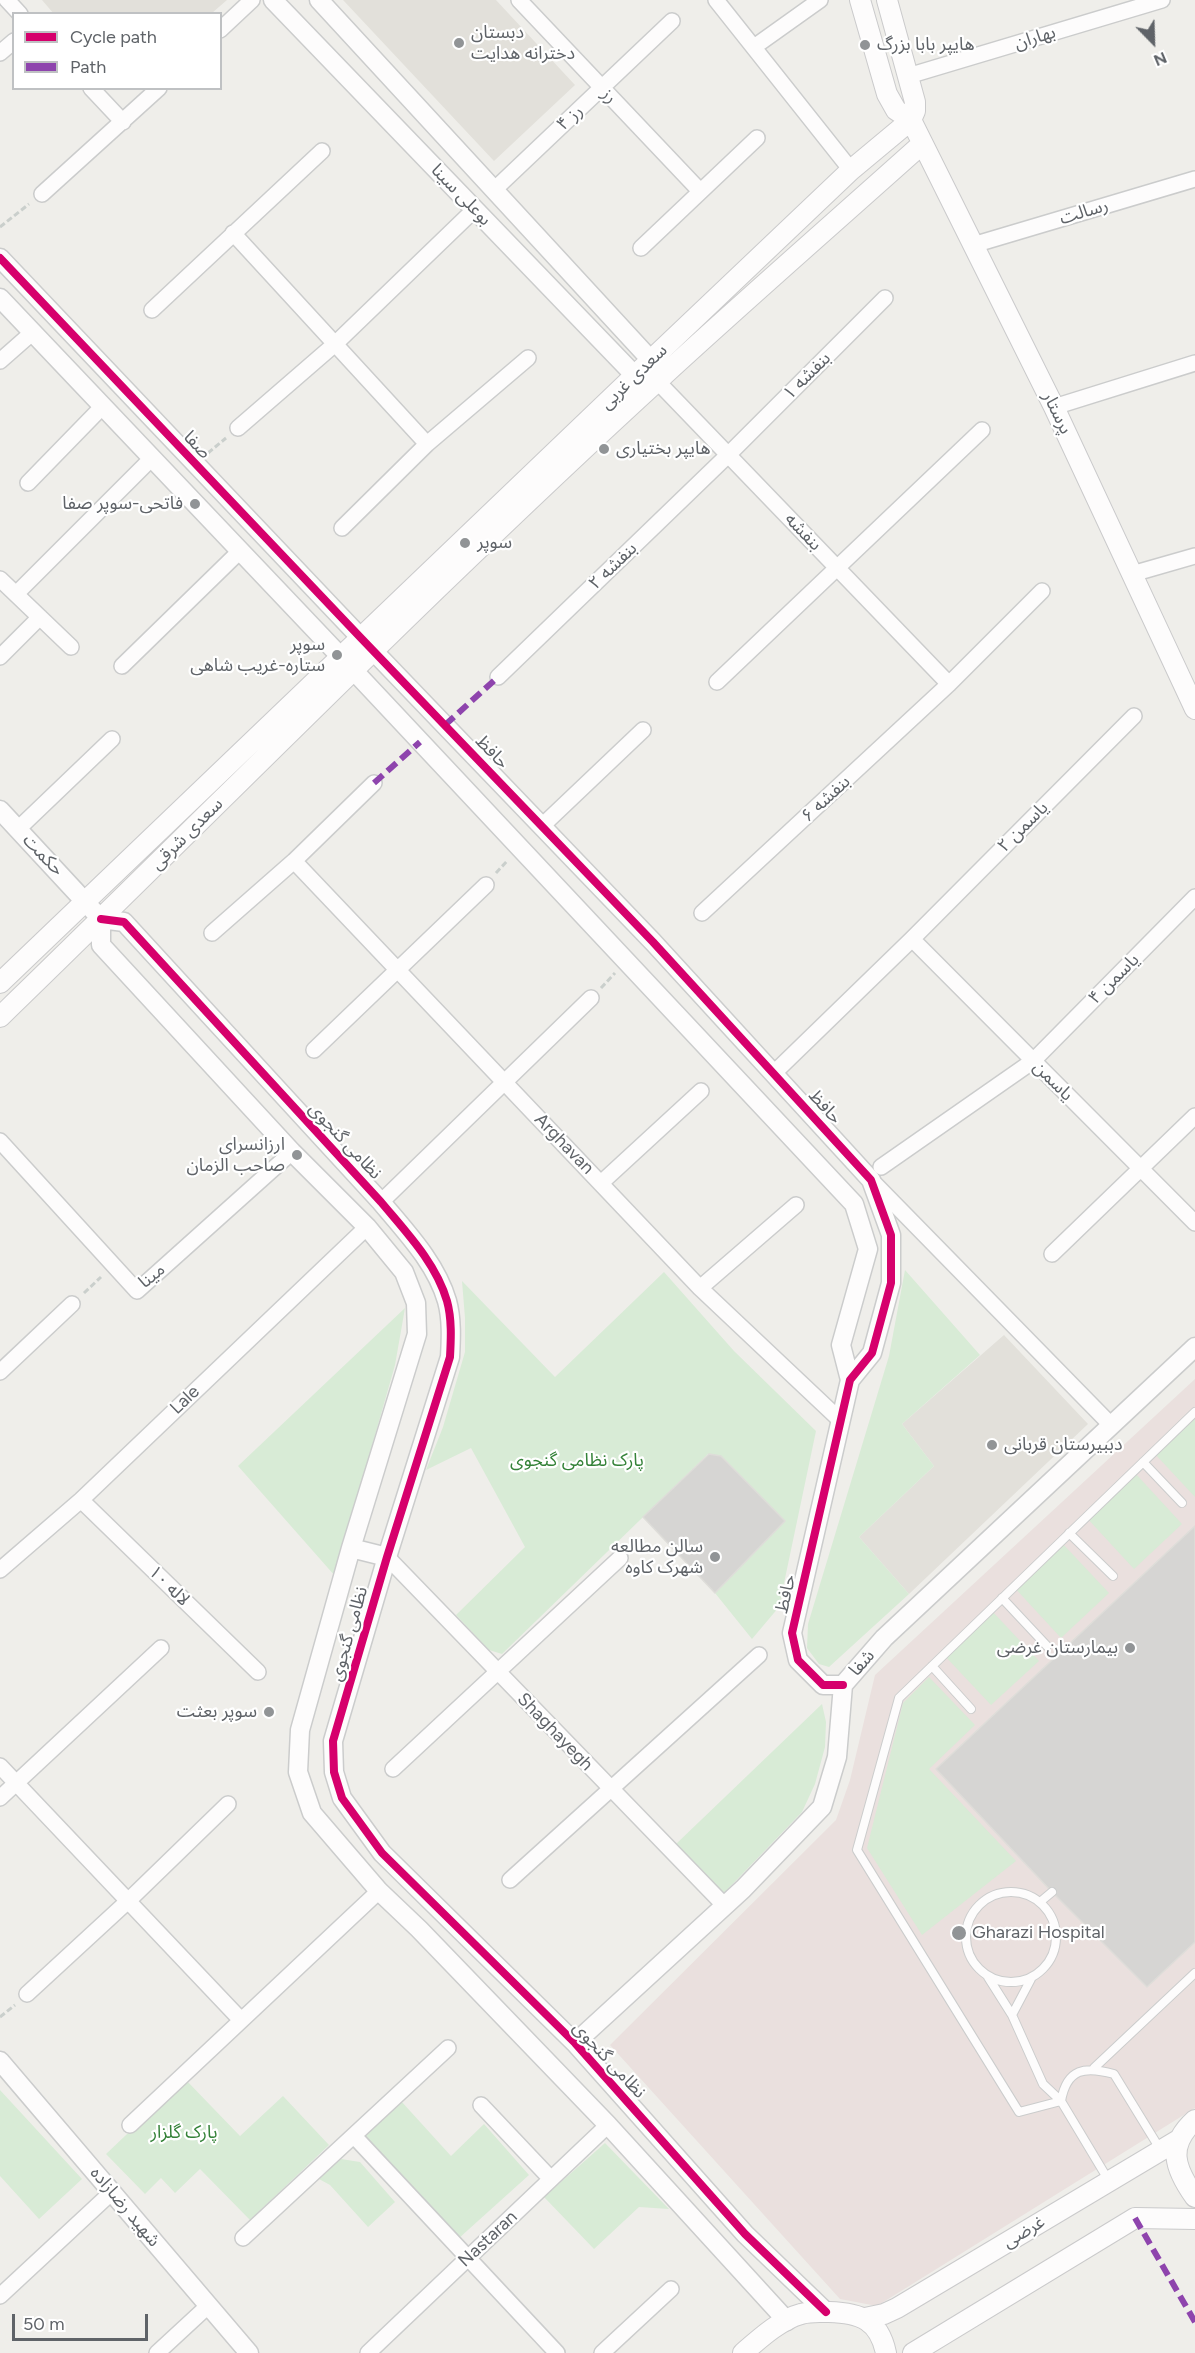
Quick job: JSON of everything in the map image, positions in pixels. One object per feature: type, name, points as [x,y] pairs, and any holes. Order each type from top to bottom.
[{"type":"main road","name":"پرستار","points":[[860,0],[887,94],[896,110],[911,120],[1054,406],[1195,709]]},
{"type":"main road","name":"پرستار","points":[[887,0],[915,102],[915,111],[911,120]]},
{"type":"main road","name":"سعدی غربی","points":[[367,644],[651,376],[851,171],[911,120]]},
{"type":"main road","name":"سعدی غربی","points":[[651,376],[922,144]]},
{"type":"main road","name":"سعدی شرقی","points":[[0,983],[86,900],[367,644]]},
{"type":"main road","name":"سعدی شرقی","points":[[0,1017],[101,919],[346,663]]},
{"type":"main road","points":[[1195,2120],[1183,2132],[1176,2152],[1178,2170],[1195,2197]]},
{"type":"main road","name":"غرضی","points":[[866,2318],[897,2308],[1180,2139]]},
{"type":"main road","points":[[913,2353],[1136,2218],[1195,2219]]},
{"type":"main road","points":[[743,2353],[762,2336],[799,2314],[826,2312],[845,2313],[866,2318],[881,2332],[886,2353]]},
{"type":"street","points":[[8,0],[18,12]]},
{"type":"street","points":[[222,28],[252,0]]},
{"type":"street","name":"بوعلی سینا","points":[[273,0],[475,209],[651,376]]},
{"type":"street","name":"بوعلی سینا","points":[[319,0],[495,189],[651,376]]},
{"type":"street","name":"رز","points":[[519,0],[700,191]]},
{"type":"street","points":[[716,0],[851,171]]},
{"type":"street","points":[[754,47],[820,0]]},
{"type":"street","name":"بهاران","points":[[908,76],[1162,0]]},
{"type":"street","name":"رز ۴","points":[[495,189],[672,21]]},
{"type":"street","points":[[0,53],[12,43]]},
{"type":"street","points":[[93,90],[123,122]]},
{"type":"street","points":[[42,194],[157,90]]},
{"type":"street","points":[[641,248],[757,138]]},
{"type":"street","points":[[152,310],[322,151]]},
{"type":"street","name":"رسالت","points":[[973,245],[1195,179]]},
{"type":"street","points":[[238,428],[335,344],[495,189]]},
{"type":"street","points":[[233,233],[427,444]]},
{"type":"street","name":"صفا","points":[[0,258],[367,644]]},
{"type":"street","points":[[0,298],[346,663]]},
{"type":"street","name":"بنفشه ۱","points":[[728,454],[885,298]]},
{"type":"street","points":[[0,361],[33,333]]},
{"type":"street","points":[[342,528],[427,444],[528,358]]},
{"type":"street","points":[[1054,406],[1195,363]]},
{"type":"street","name":"بنفشه","points":[[651,376],[949,684]]},
{"type":"street","points":[[28,483],[103,406]]},
{"type":"street","points":[[717,682],[982,430]]},
{"type":"street","name":"بنفشه ۲","points":[[498,677],[728,454]]},
{"type":"street","points":[[16,594],[152,458]]},
{"type":"street","points":[[122,666],[240,551]]},
{"type":"street","points":[[1132,574],[1195,556]]},
{"type":"street","points":[[0,579],[71,647]]},
{"type":"street","name":"بنفشه ۶","points":[[702,913],[949,684],[1042,591]]},
{"type":"street","points":[[0,657],[40,617]]},
{"type":"street","name":"حافظ","points":[[367,644],[653,942],[774,1073],[876,1173],[891,1235],[891,1283],[872,1353],[850,1380],[792,1633],[798,1660],[823,1686],[843,1685]]},
{"type":"street","name":"حافظ","points":[[346,663],[854,1204],[868,1249],[841,1345],[850,1380]]},
{"type":"street","name":"یاسمن ۲","points":[[774,1073],[912,939],[1134,716]]},
{"type":"street","points":[[542,826],[643,730]]},
{"type":"street","points":[[18,830],[112,739]]},
{"type":"street","points":[[212,933],[294,861],[374,783]]},
{"type":"street","name":"حکمت","points":[[0,810],[86,900],[101,919]]},
{"type":"street","name":"Arghavan","points":[[294,861],[700,1288],[841,1421]]},
{"type":"street","points":[[314,1050],[486,885]]},
{"type":"street","name":"یاسمن ۴","points":[[876,1173],[1033,1060],[1195,897]]},
{"type":"street","name":"نظامی گنجوی","points":[[787,2321],[608,2125],[460,1971],[379,1891],[312,1813],[298,1772],[300,1730],[351,1548],[417,1334],[416,1303],[404,1272],[367,1227],[292,1152],[101,945],[101,919],[124,922],[381,1202],[417,1245],[435,1272],[448,1302],[451,1332],[450,1357],[387,1557],[333,1741],[334,1772],[342,1798],[382,1854],[575,2043],[745,2234],[826,2312]]},
{"type":"street","name":"یاسمن","points":[[912,939],[1195,1223]]},
{"type":"street","points":[[381,1202],[591,998]]},
{"type":"street","points":[[755,1098],[774,1073]]},
{"type":"street","points":[[601,1183],[701,1091]]},
{"type":"street","points":[[1052,1254],[1195,1116]]},
{"type":"street","name":"مینا","points":[[0,1141],[137,1291],[292,1152]]},
{"type":"street","points":[[876,1173],[1111,1425]]},
{"type":"street","points":[[700,1288],[796,1205]]},
{"type":"street","name":"Lale","points":[[0,1570],[81,1500],[367,1227]]},
{"type":"street","points":[[0,1372],[72,1304]]},
{"type":"street","name":"شفا","points":[[575,2043],[724,1905],[806,1826],[822,1807],[837,1757],[843,1685],[884,1638],[1195,1347]]},
{"type":"street","name":"لاله ۱۰","points":[[81,1500],[258,1672]]},
{"type":"street","points":[[351,1548],[387,1557]]},
{"type":"street","name":"Shaghayegh","points":[[387,1557],[611,1791],[724,1905]]},
{"type":"street","points":[[393,1769],[620,1558]]},
{"type":"street","points":[[0,1798],[161,1648]]},
{"type":"street","points":[[510,1880],[759,1655]]},
{"type":"street","points":[[0,1766],[240,2019]]},
{"type":"street","points":[[27,1994],[228,1804]]},
{"type":"street","points":[[130,2124],[379,1891]]},
{"type":"street","points":[[460,1971],[480,1950]]},
{"type":"street","points":[[243,2238],[448,2048]]},
{"type":"street","name":"شهید رضازاده","points":[[0,2061],[249,2353]]},
{"type":"street","points":[[481,2105],[551,2179]]},
{"type":"street","name":"Nastaran","points":[[368,2353],[608,2125]]},
{"type":"street","points":[[354,2136],[557,2353]]},
{"type":"street","points":[[674,2197],[695,2177]]},
{"type":"street","points":[[0,2296],[112,2192]]},
{"type":"street","points":[[602,2353],[671,2289]]},
{"type":"street","points":[[157,2353],[209,2305]]},
{"type":"lane","points":[[1061,2101],[1019,2112],[857,1850],[899,1698],[1195,1412]]},
{"type":"lane","points":[[1143,1462],[1182,1503]]},
{"type":"lane","points":[[1070,1533],[1113,1576]]},
{"type":"lane","points":[[1002,1598],[1047,1646]]},
{"type":"lane","points":[[932,1666],[971,1709]]},
{"type":"lane","points":[[1012,2015],[1031,1978],[1047,1965],[1056,1944],[1056,1929],[1050,1914],[1040,1902],[1027,1895],[1011,1892],[996,1894],[982,1902],[972,1914],[967,1927],[966,1942],[969,1956],[977,1968],[988,1977],[1012,2015],[1043,2084],[1061,2101],[1109,2181]]},
{"type":"lane","points":[[1040,1902],[1052,1892]]},
{"type":"lane","points":[[1061,2101],[1064,2085],[1078,2072],[1094,2068],[1195,1973]]},
{"type":"lane","points":[[988,1977],[1009,1982],[1031,1978]]},
{"type":"lane","points":[[1094,2068],[1114,2074],[1161,2151]]},
{"type":"path","points":[[0,227],[42,194]]},
{"type":"path","points":[[195,464],[238,428]]},
{"type":"path","points":[[486,885],[520,848]]},
{"type":"path","points":[[591,998],[626,961]]},
{"type":"path","points":[[72,1304],[113,1265]]},
{"type":"shaded area","points":[[42,0],[227,0],[213,12],[52,12]]},
{"type":"shaded area","name":"دبستان دخترانه هدایت","points":[[343,0],[496,0],[575,85],[494,161]]},
{"type":"shaded area","name":"دببیرستان قربانی","points":[[1004,1335],[1088,1424],[909,1594],[859,1537],[934,1466],[902,1424]]},
{"type":"shaded area","name":"Gharazi Hospital","points":[[1195,1379],[1195,2108],[877,2306],[840,2299],[610,2045],[836,1820],[850,1780],[875,1675]]},
{"type":"green space","points":[[905,1270],[980,1355],[902,1424],[934,1466],[859,1537],[909,1594],[829,1667],[819,1664],[807,1648],[808,1624],[889,1356]]},
{"type":"green space","name":"پارک نظامی گنجوی","points":[[664,1272],[734,1351],[816,1431],[779,1607],[752,1639],[715,1593],[721,1456],[708,1454],[502,1654],[489,1650],[456,1615],[525,1547],[471,1448],[426,1470],[443,1427],[465,1352],[462,1281],[555,1377]]},
{"type":"green space","points":[[405,1308],[395,1365],[335,1576],[238,1466]]},
{"type":"green space","points":[[1195,1417],[1195,1497],[1155,1454]]},
{"type":"green space","points":[[1135,1473],[1182,1524],[1134,1569],[1086,1517]]},
{"type":"green space","points":[[1061,1542],[1109,1593],[1061,1638],[1013,1586]]},
{"type":"green space","points":[[991,1610],[1039,1661],[991,1705],[943,1654]]},
{"type":"green space","points":[[929,1677],[975,1725],[929,1769],[1016,1861],[922,1935],[867,1848],[903,1703]]},
{"type":"green space","points":[[822,1704],[826,1722],[825,1747],[815,1784],[802,1812],[723,1894],[676,1844]]},
{"type":"green space","name":"پارک گلزار","points":[[185,2079],[240,2136],[283,2096],[329,2145],[250,2220],[200,2169],[175,2193],[161,2178],[145,2194],[106,2154]]},
{"type":"green space","points":[[0,2090],[82,2179],[39,2219],[0,2176]]},
{"type":"green space","points":[[401,2101],[451,2156],[484,2124],[529,2175],[458,2239],[362,2137]]},
{"type":"green space","points":[[605,2143],[669,2209],[639,2207],[594,2249],[544,2197]]},
{"type":"green space","points":[[341,2159],[360,2162],[395,2202],[368,2227],[330,2185],[319,2179]]},
{"type":"building","name":"سالن مطالعه شهرک کاوه","points":[[709,1454],[721,1456],[785,1521],[715,1593],[643,1517]]},
{"type":"building","name":"بیمارستان غرضی","points":[[1195,1526],[1195,1942],[1147,1987],[1052,1892],[936,1769]]},
{"type":"marked path","points":[[445,725],[498,677]]},
{"type":"marked path","points":[[374,783],[420,742]]},
{"type":"marked path","points":[[1135,2218],[1195,2322]]},
{"type":"cycle path","points":[[0,258],[653,942],[871,1180],[891,1235],[891,1283],[872,1353],[850,1380],[792,1633],[798,1660],[823,1685],[843,1685]]},
{"type":"cycle path","points":[[101,919],[124,922],[381,1202],[428,1261],[442,1287],[449,1308],[450,1357],[387,1557],[333,1741],[334,1772],[342,1798],[382,1853],[575,2043],[745,2234],[826,2312]]},
{"type":"place","name":"دبستان دخترانه هدایت","points":[[459,43]]},
{"type":"place","name":"هایپر بابا بزرگ","points":[[865,45]]},
{"type":"place","name":"هایپر بختیاری","points":[[604,449]]},
{"type":"place","name":"فاتحی-سوپر صفا","points":[[195,504]]},
{"type":"place","name":"سوپر","points":[[465,543]]},
{"type":"place","name":"سوپر ستاره-غریب شاهی","points":[[337,655]]},
{"type":"place","name":"ارزانسرای صاحب الزمان","points":[[297,1155]]},
{"type":"place","name":"دببیرستان قربانی","points":[[992,1445]]},
{"type":"place","name":"سالن مطالعه شهرک کاوه","points":[[715,1557]]},
{"type":"place","name":"بیمارستان غرضی","points":[[1130,1648]]},
{"type":"place","name":"سوپر بعثت","points":[[269,1712]]},
{"type":"place","name":"Gharazi Hospital","points":[[959,1933]]}]
